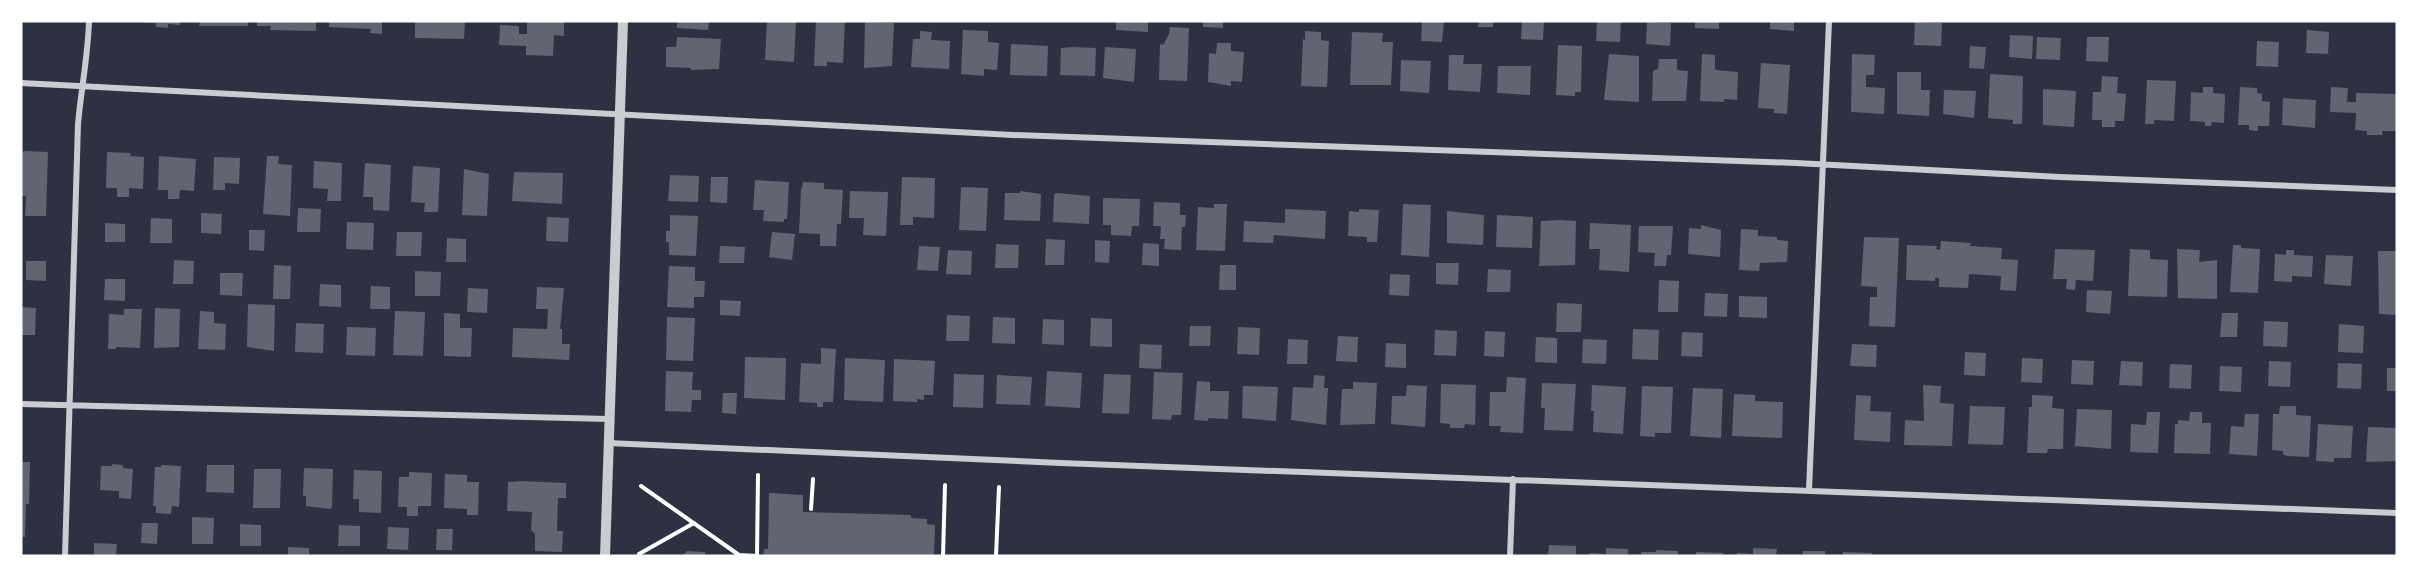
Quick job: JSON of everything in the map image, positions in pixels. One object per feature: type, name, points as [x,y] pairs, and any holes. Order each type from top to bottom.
[{"type":"street","points":[[65,556],[78,124],[88,54],[89,21]]},
{"type":"street","points":[[605,556],[618,115],[623,21]]},
{"type":"street","points":[[1809,490],[1829,21]]},
{"type":"street","points":[[21,83],[1013,135],[1824,165],[2397,190]]},
{"type":"street","points":[[21,404],[609,419]]},
{"type":"street","points":[[608,443],[1061,463],[2397,513]]},
{"type":"street","points":[[1509,556],[1513,479]]},
{"type":"path","points":[[641,486],[740,555],[757,555],[758,475]]},
{"type":"path","points":[[811,509],[813,479]]},
{"type":"path","points":[[943,556],[945,484]]},
{"type":"path","points":[[996,556],[999,487]]},
{"type":"path","points":[[639,554],[694,523]]},
{"type":"building","points":[[144,21],[180,21],[180,25],[168,24],[168,28],[156,27],[156,23],[144,23]]},
{"type":"building","points":[[200,21],[248,21],[248,26],[199,26]]},
{"type":"building","points":[[257,21],[316,21],[316,31],[270,30],[271,26],[257,26]]},
{"type":"building","points":[[329,21],[382,21],[382,34],[370,33],[371,29],[329,27]]},
{"type":"building","points":[[415,21],[465,21],[464,39],[415,38]]},
{"type":"building","points":[[527,21],[564,21],[564,36],[554,35],[553,56],[526,55],[526,46],[499,45],[500,25],[519,26],[519,34],[527,34]]},
{"type":"building","points":[[677,21],[709,21],[708,30],[677,28]]},
{"type":"building","points":[[767,21],[796,21],[794,62],[765,60]]},
{"type":"building","points":[[816,21],[845,21],[843,63],[827,62],[827,66],[814,66]]},
{"type":"building","points":[[1116,21],[1148,21],[1148,32],[1116,30]]},
{"type":"building","points":[[1203,21],[1223,21],[1223,28],[1203,27]]},
{"type":"building","points":[[1422,21],[1444,21],[1442,42],[1421,41]]},
{"type":"building","points":[[1479,21],[1493,21],[1493,27],[1478,27]]},
{"type":"building","points":[[1522,21],[1544,21],[1543,40],[1521,39]]},
{"type":"building","points":[[1597,21],[1621,21],[1620,42],[1596,41]]},
{"type":"building","points":[[1695,21],[1719,21],[1719,29],[1695,28]]},
{"type":"building","points":[[1770,21],[1794,21],[1794,31],[1770,29]]},
{"type":"building","points":[[865,22],[894,23],[892,66],[864,68]]},
{"type":"building","points":[[1647,22],[1671,23],[1670,46],[1646,44]]},
{"type":"building","points":[[1915,22],[1942,23],[1941,46],[1914,45]]},
{"type":"building","points":[[1170,27],[1189,28],[1187,81],[1159,80],[1160,44],[1163,45]]},
{"type":"building","points":[[963,30],[988,31],[988,42],[999,43],[997,70],[984,69],[984,76],[961,74]]},
{"type":"building","points":[[2307,30],[2329,32],[2328,54],[2306,53]]},
{"type":"building","points":[[920,31],[932,32],[931,40],[950,41],[949,69],[911,67],[913,39],[920,39]]},
{"type":"building","points":[[1305,31],[1321,32],[1321,40],[1329,41],[1327,87],[1301,86]]},
{"type":"building","points":[[1352,32],[1383,33],[1382,42],[1393,42],[1391,85],[1350,85]]},
{"type":"building","points":[[2010,35],[2033,36],[2032,59],[2009,57]]},
{"type":"building","points":[[677,37],[721,39],[719,69],[691,70],[691,68],[666,67],[666,47],[676,47]]},
{"type":"building","points":[[2037,37],[2061,38],[2060,60],[2036,59]]},
{"type":"building","points":[[2087,37],[2109,37],[2108,62],[2086,61]]},
{"type":"building","points":[[2257,41],[2279,42],[2278,67],[2256,66]]},
{"type":"building","points":[[1217,43],[1231,43],[1231,51],[1244,52],[1242,82],[1231,81],[1231,86],[1208,82],[1209,53],[1216,54]]},
{"type":"building","points":[[1011,44],[1048,46],[1047,76],[1010,75]]},
{"type":"building","points":[[1558,45],[1582,46],[1581,92],[1575,92],[1575,96],[1556,95]]},
{"type":"building","points":[[1970,46],[1986,47],[1984,69],[1969,68]]},
{"type":"building","points":[[1105,47],[1136,49],[1134,82],[1103,78]]},
{"type":"building","points":[[1061,48],[1096,48],[1095,76],[1060,75]]},
{"type":"building","points":[[1609,54],[1639,56],[1639,102],[1604,100]]},
{"type":"building","points":[[1702,54],[1715,55],[1715,70],[1738,72],[1737,100],[1700,101]]},
{"type":"building","points":[[1852,54],[1875,55],[1874,75],[1866,75],[1866,87],[1885,88],[1884,114],[1851,112]]},
{"type":"building","points":[[1449,55],[1464,55],[1463,64],[1482,64],[1480,92],[1448,90]]},
{"type":"building","points":[[1659,59],[1677,59],[1677,70],[1688,71],[1686,101],[1652,101],[1653,71],[1658,69]]},
{"type":"building","points":[[1401,60],[1431,61],[1429,93],[1400,91]]},
{"type":"building","points":[[1761,63],[1790,65],[1787,114],[1774,113],[1774,109],[1758,108]]},
{"type":"building","points":[[1498,66],[1531,66],[1530,95],[1497,93]]},
{"type":"building","points":[[1897,72],[1921,72],[1921,90],[1930,90],[1929,116],[1897,114]]},
{"type":"building","points":[[1990,74],[2023,76],[2022,124],[2013,124],[2013,120],[1988,118]]},
{"type":"building","points":[[2102,76],[2118,77],[2117,93],[2126,94],[2124,121],[2115,121],[2115,127],[2102,127],[2102,120],[2092,120],[2093,92],[2101,92]]},
{"type":"building","points":[[2147,80],[2176,81],[2174,121],[2154,120],[2154,124],[2145,124]]},
{"type":"building","points":[[2203,87],[2213,87],[2213,93],[2225,94],[2224,123],[2212,122],[2211,126],[2205,126],[2205,122],[2190,121],[2191,92],[2203,93]]},
{"type":"building","points":[[2240,87],[2257,88],[2257,93],[2262,94],[2262,101],[2270,102],[2269,126],[2258,126],[2258,131],[2249,130],[2249,125],[2238,125]]},
{"type":"building","points":[[2331,87],[2348,88],[2347,102],[2356,102],[2356,93],[2397,94],[2397,131],[2382,131],[2383,135],[2367,135],[2367,131],[2355,130],[2356,113],[2330,112]]},
{"type":"building","points":[[2043,89],[2076,91],[2074,127],[2043,125]]},
{"type":"building","points":[[1944,90],[1976,91],[1974,118],[1943,114]]},
{"type":"building","points":[[2283,98],[2316,100],[2315,128],[2282,125]]},
{"type":"building","points":[[21,152],[48,152],[46,216],[25,216],[26,196],[21,196]]},
{"type":"building","points":[[107,152],[131,153],[130,156],[144,157],[143,189],[129,188],[129,197],[117,197],[117,188],[106,188]]},
{"type":"building","points":[[159,156],[196,159],[194,191],[180,190],[179,199],[168,199],[168,190],[158,190]]},
{"type":"building","points":[[267,156],[279,156],[278,164],[292,165],[290,216],[263,214]]},
{"type":"building","points":[[214,157],[240,158],[239,184],[225,183],[225,190],[213,190]]},
{"type":"building","points":[[314,161],[342,163],[341,201],[327,201],[328,189],[313,188]]},
{"type":"building","points":[[365,163],[391,165],[389,211],[373,210],[373,197],[363,197]]},
{"type":"building","points":[[413,166],[440,168],[438,212],[424,212],[425,203],[411,202]]},
{"type":"building","points":[[464,169],[489,174],[487,216],[462,215]]},
{"type":"building","points":[[514,172],[563,173],[562,204],[512,201]]},
{"type":"building","points":[[670,175],[699,176],[698,202],[668,201]]},
{"type":"building","points":[[711,177],[728,177],[727,203],[710,202]]},
{"type":"building","points":[[902,177],[935,178],[934,218],[913,217],[913,225],[900,225]]},
{"type":"building","points":[[755,180],[789,182],[787,219],[784,219],[784,222],[763,221],[764,210],[753,210]]},
{"type":"building","points":[[803,182],[824,183],[824,189],[843,190],[841,224],[837,224],[836,246],[820,246],[820,234],[799,233]]},
{"type":"building","points":[[961,187],[988,188],[986,231],[959,230]]},
{"type":"building","points":[[850,191],[888,192],[886,236],[863,235],[864,218],[849,218]]},
{"type":"building","points":[[1020,191],[1041,194],[1040,221],[1004,220],[1005,193],[1020,193]]},
{"type":"building","points":[[1056,193],[1090,196],[1089,224],[1053,222]]},
{"type":"building","points":[[1103,198],[1140,199],[1139,226],[1132,226],[1131,236],[1111,235],[1111,225],[1103,225]]},
{"type":"building","points":[[1154,202],[1180,203],[1180,215],[1186,215],[1185,227],[1182,227],[1181,250],[1164,249],[1165,239],[1160,239],[1161,226],[1153,226]]},
{"type":"building","points":[[1214,204],[1227,204],[1225,251],[1196,250],[1198,207],[1214,208]]},
{"type":"building","points":[[1403,204],[1431,205],[1429,257],[1401,255]]},
{"type":"building","points":[[298,208],[321,209],[320,232],[297,232]]},
{"type":"building","points":[[1285,209],[1326,211],[1325,239],[1274,235],[1273,243],[1243,242],[1244,221],[1285,223]]},
{"type":"building","points":[[1359,209],[1379,210],[1377,242],[1367,242],[1367,237],[1348,236],[1349,211],[1359,212]]},
{"type":"building","points":[[1447,211],[1484,215],[1483,245],[1447,243]]},
{"type":"building","points":[[201,213],[222,214],[221,234],[201,233]]},
{"type":"building","points":[[670,215],[698,216],[696,256],[669,255],[666,231],[670,231]]},
{"type":"building","points":[[1497,215],[1533,217],[1532,248],[1496,247]]},
{"type":"building","points":[[547,217],[569,218],[568,242],[546,241]]},
{"type":"building","points":[[151,218],[172,219],[172,243],[150,243]]},
{"type":"building","points":[[1541,221],[1576,221],[1575,265],[1539,266]]},
{"type":"building","points":[[347,222],[374,223],[373,250],[346,249]]},
{"type":"building","points":[[105,223],[125,224],[125,242],[105,242]]},
{"type":"building","points":[[1590,223],[1631,225],[1629,272],[1599,270],[1600,249],[1589,249]]},
{"type":"building","points":[[1701,225],[1721,230],[1720,257],[1688,254],[1689,228],[1701,229]]},
{"type":"building","points":[[1639,226],[1673,226],[1671,255],[1667,255],[1666,266],[1654,266],[1655,253],[1638,252]]},
{"type":"building","points":[[1741,229],[1758,230],[1758,236],[1777,237],[1777,240],[1788,241],[1787,262],[1760,263],[1759,271],[1739,270]]},
{"type":"building","points":[[249,230],[265,230],[264,251],[249,250]]},
{"type":"building","points":[[397,232],[422,232],[421,256],[396,256]]},
{"type":"building","points":[[772,232],[795,234],[792,260],[769,257]]},
{"type":"building","points":[[1864,237],[1899,238],[1895,327],[1869,326],[1870,297],[1877,297],[1877,287],[1861,286]]},
{"type":"building","points":[[447,238],[466,239],[466,262],[446,262]]},
{"type":"building","points":[[1046,239],[1065,240],[1064,265],[1045,265]]},
{"type":"building","points":[[1095,240],[1110,241],[1109,263],[1095,262]]},
{"type":"building","points":[[1941,241],[2002,248],[2001,259],[2018,260],[2016,291],[2000,290],[2001,276],[1969,274],[1968,288],[1939,287],[1939,278],[1935,278],[1935,281],[1906,280],[1907,245],[1937,246],[1936,249],[1940,250]]},
{"type":"building","points":[[1143,243],[1159,244],[1159,266],[1142,265]]},
{"type":"building","points":[[996,244],[1019,245],[1018,268],[995,268]]},
{"type":"building","points":[[2233,245],[2260,249],[2258,293],[2230,292]]},
{"type":"building","points":[[720,246],[745,247],[744,263],[719,263]]},
{"type":"building","points":[[919,246],[940,247],[938,271],[917,270]]},
{"type":"building","points":[[2055,249],[2095,250],[2093,281],[2076,280],[2075,290],[2066,289],[2067,279],[2053,279]]},
{"type":"building","points":[[2130,249],[2150,250],[2150,259],[2168,260],[2167,297],[2128,296]]},
{"type":"building","points":[[2177,249],[2200,250],[2199,262],[2217,260],[2217,299],[2178,298]]},
{"type":"building","points":[[948,250],[972,251],[971,275],[946,274]]},
{"type":"building","points":[[2286,250],[2294,250],[2294,255],[2313,256],[2312,277],[2292,276],[2292,282],[2274,281],[2275,254],[2286,255]]},
{"type":"building","points":[[2378,251],[2397,251],[2397,315],[2379,314]]},
{"type":"building","points":[[2326,255],[2353,256],[2351,286],[2324,284]]},
{"type":"building","points":[[174,260],[194,261],[193,284],[173,284]]},
{"type":"building","points":[[26,261],[46,261],[46,281],[26,280]]},
{"type":"building","points":[[1436,263],[1459,263],[1458,285],[1436,284]]},
{"type":"building","points":[[274,265],[291,266],[290,299],[273,299]]},
{"type":"building","points":[[1220,265],[1236,265],[1236,290],[1219,290]]},
{"type":"building","points":[[669,266],[695,267],[695,281],[705,281],[704,297],[694,297],[694,308],[667,307]]},
{"type":"building","points":[[1488,269],[1511,270],[1510,292],[1487,292]]},
{"type":"building","points":[[415,271],[441,272],[440,296],[415,296]]},
{"type":"building","points":[[220,273],[243,273],[242,296],[220,295]]},
{"type":"building","points":[[1390,274],[1410,275],[1409,296],[1389,295]]},
{"type":"building","points":[[105,279],[125,279],[125,301],[104,300]]},
{"type":"building","points":[[1659,280],[1679,281],[1678,312],[1658,312]]},
{"type":"building","points":[[320,284],[341,285],[341,307],[319,306]]},
{"type":"building","points":[[371,286],[390,287],[390,309],[370,309]]},
{"type":"building","points":[[537,287],[564,288],[560,329],[562,329],[562,344],[570,344],[569,360],[512,357],[513,328],[547,329],[548,309],[536,309]]},
{"type":"building","points":[[468,288],[488,289],[487,313],[467,312]]},
{"type":"building","points":[[2087,290],[2112,291],[2110,314],[2086,312]]},
{"type":"building","points":[[1705,293],[1728,294],[1727,317],[1704,316]]},
{"type":"building","points":[[1739,296],[1767,297],[1767,318],[1739,317]]},
{"type":"building","points":[[720,300],[741,301],[740,316],[720,315]]},
{"type":"building","points":[[1557,303],[1582,304],[1581,332],[1556,332]]},
{"type":"building","points":[[248,304],[275,305],[274,351],[247,347]]},
{"type":"building","points":[[21,307],[36,308],[35,335],[21,335]]},
{"type":"building","points":[[155,308],[180,309],[179,347],[154,348]]},
{"type":"building","points":[[124,309],[142,309],[140,348],[108,349],[109,314],[124,315]]},
{"type":"building","points":[[200,311],[214,312],[214,323],[226,324],[225,350],[198,349]]},
{"type":"building","points":[[395,311],[425,312],[423,356],[393,355]]},
{"type":"building","points":[[444,313],[460,314],[460,328],[472,328],[471,357],[444,356]]},
{"type":"building","points":[[2222,313],[2238,313],[2237,337],[2220,337]]},
{"type":"building","points":[[947,315],[970,316],[969,341],[946,341]]},
{"type":"building","points":[[667,317],[695,318],[693,361],[666,360]]},
{"type":"building","points":[[993,317],[1015,318],[1015,344],[992,343]]},
{"type":"building","points":[[1091,318],[1112,319],[1112,347],[1090,346]]},
{"type":"building","points":[[1043,319],[1064,320],[1064,345],[1042,344]]},
{"type":"building","points":[[2264,321],[2288,322],[2287,347],[2263,346]]},
{"type":"building","points":[[296,323],[324,324],[323,353],[295,352]]},
{"type":"building","points":[[2339,324],[2364,326],[2363,353],[2338,352]]},
{"type":"building","points":[[1190,326],[1211,326],[1210,346],[1189,346]]},
{"type":"building","points":[[347,327],[376,328],[375,356],[346,355]]},
{"type":"building","points":[[1238,327],[1260,328],[1259,355],[1237,354]]},
{"type":"building","points":[[1633,329],[1659,330],[1658,360],[1632,359]]},
{"type":"building","points":[[1435,330],[1457,331],[1456,356],[1434,355]]},
{"type":"building","points":[[1485,331],[1505,332],[1504,357],[1484,356]]},
{"type":"building","points":[[1682,332],[1703,333],[1702,357],[1681,356]]},
{"type":"building","points":[[1338,336],[1358,337],[1357,362],[1336,361]]},
{"type":"building","points":[[1536,337],[1557,338],[1557,363],[1535,362]]},
{"type":"building","points":[[1288,339],[1308,340],[1307,364],[1287,364]]},
{"type":"building","points":[[1583,339],[1607,340],[1606,364],[1582,363]]},
{"type":"building","points":[[1386,343],[1406,344],[1406,368],[1385,367]]},
{"type":"building","points":[[1140,344],[1162,345],[1161,369],[1139,368]]},
{"type":"building","points":[[1852,344],[1877,345],[1876,367],[1850,366]]},
{"type":"building","points":[[821,348],[836,349],[833,402],[823,402],[823,407],[817,407],[817,403],[799,402],[801,363],[821,364]]},
{"type":"building","points":[[1965,352],[1986,353],[1985,376],[1964,375]]},
{"type":"building","points":[[745,357],[786,358],[785,400],[744,398]]},
{"type":"building","points":[[845,358],[885,360],[883,402],[844,400]]},
{"type":"building","points":[[2022,358],[2043,359],[2042,383],[2021,382]]},
{"type":"building","points":[[894,359],[935,361],[933,395],[924,395],[924,400],[917,399],[917,402],[893,401]]},
{"type":"building","points":[[2072,360],[2094,361],[2093,385],[2071,384]]},
{"type":"building","points":[[2121,361],[2143,362],[2142,386],[2119,385]]},
{"type":"building","points":[[2269,361],[2291,362],[2290,387],[2268,386]]},
{"type":"building","points":[[2338,363],[2362,364],[2361,389],[2337,388]]},
{"type":"building","points":[[2170,364],[2192,365],[2191,389],[2169,388]]},
{"type":"building","points":[[2220,366],[2242,367],[2241,392],[2219,391]]},
{"type":"building","points":[[2387,368],[2397,368],[2397,391],[2387,391]]},
{"type":"building","points":[[666,371],[693,372],[692,390],[701,390],[701,400],[692,400],[691,412],[665,411]]},
{"type":"building","points":[[1047,371],[1082,373],[1080,408],[1045,406]]},
{"type":"building","points":[[1154,372],[1183,373],[1181,415],[1172,415],[1171,420],[1152,419]]},
{"type":"building","points":[[954,374],[984,375],[983,408],[953,407]]},
{"type":"building","points":[[1104,374],[1131,375],[1129,414],[1102,413]]},
{"type":"building","points":[[997,375],[1032,377],[1030,405],[996,404]]},
{"type":"building","points":[[1314,375],[1325,376],[1324,388],[1328,388],[1326,425],[1291,420],[1293,387],[1313,388]]},
{"type":"building","points":[[1507,377],[1526,378],[1523,433],[1500,432],[1501,426],[1489,426],[1490,392],[1506,392]]},
{"type":"building","points":[[1197,381],[1210,382],[1210,391],[1229,391],[1228,419],[1194,420]]},
{"type":"building","points":[[1353,382],[1377,383],[1375,424],[1340,425],[1342,389],[1353,389]]},
{"type":"building","points":[[1542,383],[1576,384],[1573,431],[1544,430],[1545,408],[1541,408]]},
{"type":"building","points":[[1441,384],[1476,385],[1475,425],[1465,424],[1464,428],[1450,428],[1450,424],[1440,423]]},
{"type":"building","points":[[1407,385],[1427,386],[1425,427],[1391,424],[1392,396],[1406,396]]},
{"type":"building","points":[[1592,385],[1626,387],[1623,434],[1593,432]]},
{"type":"building","points":[[1923,385],[1941,386],[1940,403],[1954,404],[1952,446],[1904,445],[1905,420],[1924,421]]},
{"type":"building","points":[[1243,386],[1278,387],[1276,421],[1242,418]]},
{"type":"building","points":[[1642,386],[1673,387],[1671,433],[1655,433],[1655,437],[1640,436]]},
{"type":"building","points":[[1693,388],[1723,389],[1721,438],[1690,436]]},
{"type":"building","points":[[723,393],[737,393],[736,414],[722,413]]},
{"type":"building","points":[[1734,394],[1755,395],[1755,401],[1783,402],[1782,438],[1732,436]]},
{"type":"building","points":[[1856,395],[1871,396],[1870,411],[1891,412],[1890,442],[1854,440]]},
{"type":"building","points":[[2032,395],[2053,396],[2052,408],[2064,409],[2063,449],[2048,449],[2047,453],[2027,453],[2029,407],[2032,407]]},
{"type":"building","points":[[1970,406],[2005,407],[2003,445],[1968,444]]},
{"type":"building","points":[[2280,406],[2296,406],[2296,415],[2311,416],[2309,457],[2287,456],[2283,454],[2283,451],[2272,450],[2273,414],[2279,414]]},
{"type":"building","points":[[2077,409],[2112,410],[2111,449],[2075,446]]},
{"type":"building","points":[[2147,412],[2160,412],[2158,453],[2130,452],[2131,424],[2146,425]]},
{"type":"building","points":[[2190,412],[2202,412],[2202,423],[2211,423],[2210,454],[2174,453],[2175,424],[2178,424],[2178,420],[2189,421]]},
{"type":"building","points":[[2245,414],[2259,414],[2257,456],[2229,454],[2231,426],[2244,427]]},
{"type":"building","points":[[2318,424],[2353,426],[2351,458],[2334,458],[2334,462],[2316,461]]},
{"type":"building","points":[[2368,427],[2397,428],[2397,461],[2366,462]]},
{"type":"building","points":[[21,462],[30,462],[25,537],[21,537]]},
{"type":"building","points":[[112,464],[133,469],[131,499],[119,498],[119,491],[100,490],[101,466],[112,466]]},
{"type":"building","points":[[161,465],[181,466],[179,507],[172,506],[171,514],[156,513],[156,506],[153,506],[155,467],[161,467]]},
{"type":"building","points":[[207,465],[234,465],[234,493],[206,492]]},
{"type":"building","points":[[304,468],[333,469],[332,507],[330,509],[306,506],[306,496],[303,496]]},
{"type":"building","points":[[254,469],[281,469],[280,508],[253,508]]},
{"type":"building","points":[[354,470],[382,471],[381,513],[359,512],[359,499],[353,499]]},
{"type":"building","points":[[409,472],[432,473],[431,506],[418,506],[418,516],[407,516],[407,507],[398,507],[399,477],[409,477]]},
{"type":"building","points":[[445,474],[467,475],[467,482],[479,482],[478,515],[467,515],[467,509],[444,508]]},
{"type":"building","points":[[508,482],[566,483],[566,498],[558,498],[557,531],[563,531],[562,552],[535,551],[535,534],[531,530],[532,512],[507,511]]},
{"type":"building","points":[[769,493],[803,495],[803,512],[911,515],[911,518],[927,519],[927,524],[935,525],[934,556],[763,556],[764,549],[768,549]]},
{"type":"building","points":[[192,517],[214,518],[213,544],[192,544]]},
{"type":"building","points":[[142,523],[158,523],[157,544],[141,543]]},
{"type":"building","points":[[240,524],[261,525],[261,546],[240,546]]},
{"type":"building","points":[[339,525],[360,526],[360,546],[338,546]]},
{"type":"building","points":[[388,527],[409,528],[408,550],[387,549]]},
{"type":"building","points":[[437,529],[453,529],[452,550],[436,550]]},
{"type":"building","points":[[94,543],[117,544],[116,556],[94,556]]},
{"type":"building","points":[[1549,545],[1576,546],[1576,556],[1548,556]]},
{"type":"building","points":[[288,547],[309,548],[309,556],[288,556]]},
{"type":"building","points":[[1606,548],[1628,549],[1628,556],[1589,556],[1590,553],[1606,554]]},
{"type":"building","points":[[1753,548],[1777,549],[1776,556],[1737,556],[1737,553],[1753,554]]},
{"type":"building","points":[[1656,550],[1678,551],[1678,556],[1641,556],[1641,552],[1656,552]]},
{"type":"building","points":[[687,551],[705,552],[705,556],[682,556]]},
{"type":"building","points":[[1803,551],[1825,551],[1825,556],[1803,556]]},
{"type":"building","points":[[1696,552],[1723,553],[1722,556],[1696,556]]},
{"type":"building","points":[[1843,552],[1872,553],[1872,556],[1843,556]]}]
